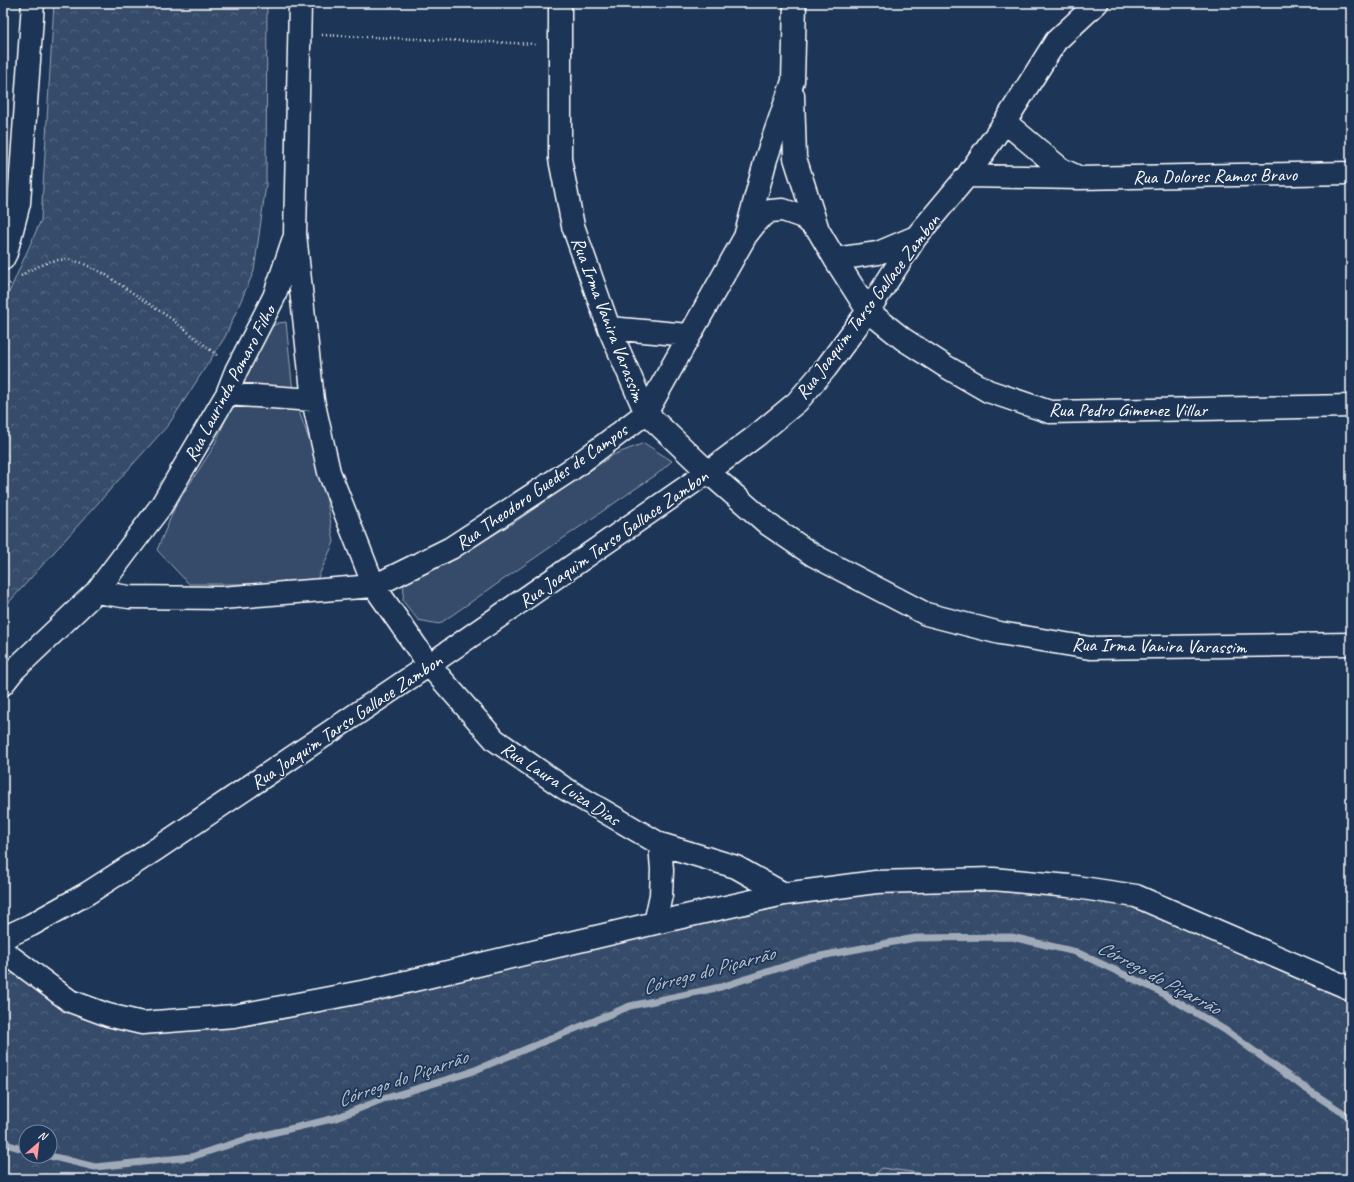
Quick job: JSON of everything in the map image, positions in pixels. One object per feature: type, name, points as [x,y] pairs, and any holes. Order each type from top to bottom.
[{"type":"street","points":[[3,259],[20,203],[33,3]]},
{"type":"street","name":"Rua Laurinda Pomaro Filho","points":[[300,3],[295,234],[313,400],[329,472],[374,586]]},
{"type":"street","name":"Rua Irma Vanira Varassim","points":[[560,3],[560,159],[573,226],[609,328],[646,413],[708,472],[769,525],[813,556],[926,614],[1000,633],[1090,648],[1351,644]]},
{"type":"street","name":"Rua Theodoro Guedes de Campos","points":[[96,592],[129,597],[221,598],[374,586],[451,548],[572,469],[646,413],[745,237],[766,160],[793,81],[794,3]]},
{"type":"street","name":"Rua Joaquim Tarso Gallace Zambon","points":[[3,938],[31,925],[88,893],[158,848],[429,665],[708,472],[756,436],[797,402],[826,368],[868,311],[916,237],[967,176],[1005,122],[1056,41],[1097,3]]},
{"type":"street","name":"Rua Pedro Gimenez Villar","points":[[793,81],[795,158],[818,230],[868,311],[903,339],[945,366],[988,391],[1050,412],[1351,406]]},
{"type":"street","name":"Rua Dolores Ramos Bravo","points":[[1005,122],[1060,169],[1079,178]]},
{"type":"street","points":[[766,160],[777,153],[785,153],[795,158]]},
{"type":"street","name":"Rua Dolores Ramos Bravo","points":[[967,176],[1079,178],[1351,173]]},
{"type":"street","points":[[745,237],[758,220],[770,211],[783,210],[803,217],[818,230]]},
{"type":"street","name":"Rua Laurinda Pomaro Filho","points":[[3,684],[14,670],[96,592],[161,506],[227,394],[236,371],[274,297],[295,234]]},
{"type":"street","points":[[835,259],[878,253],[916,237]]},
{"type":"street","points":[[609,328],[689,335]]},
{"type":"street","points":[[227,394],[313,400]]},
{"type":"street","name":"Rua Laura Luiza Dias","points":[[374,586],[429,665],[495,740],[564,788],[660,844],[736,867],[784,894]]},
{"type":"street","points":[[654,923],[661,895],[662,870],[660,844]]},
{"type":"street","points":[[3,951],[70,1001],[108,1015],[142,1023],[234,1016],[372,990],[654,923],[784,894],[876,882],[993,879],[1069,886],[1136,896],[1351,989]]},
{"type":"path","points":[[300,34],[560,45]]},
{"type":"path","points":[[3,289],[28,271],[52,261],[67,259],[82,263],[103,273],[173,320],[236,371]]},
{"type":"green space","points":[[54,3],[267,3],[266,185],[254,271],[225,337],[169,424],[3,609],[3,306],[41,220]]},
{"type":"green space","points":[[286,322],[292,383],[297,406],[323,478],[334,542],[315,584],[189,584],[157,550],[176,505],[213,448],[240,392],[244,377],[269,328],[278,323]]},
{"type":"green space","points":[[644,443],[672,461],[656,475],[439,624],[418,620],[403,601],[404,582],[442,565],[515,522],[613,455]]},
{"type":"green space","points":[[876,882],[1136,896],[1351,989],[1351,1179],[963,1179],[882,1168],[870,1179],[3,1179],[3,977],[28,969],[142,1023]]},
{"type":"green space","points":[[882,1168],[963,1179],[870,1179]]},
{"type":"waterway","name":"Córrego do Piçarrão","points":[[58,1158],[95,1167],[191,1157],[247,1139],[336,1118],[383,1099],[468,1073],[630,1006],[721,987],[810,958],[915,938],[1012,937],[1076,952],[1155,989],[1225,1030],[1302,1086],[1351,1118]]},
{"type":"waterway","name":"Córrego do Piçarrão","points":[[3,1141],[9,1145],[18,1148]]}]
